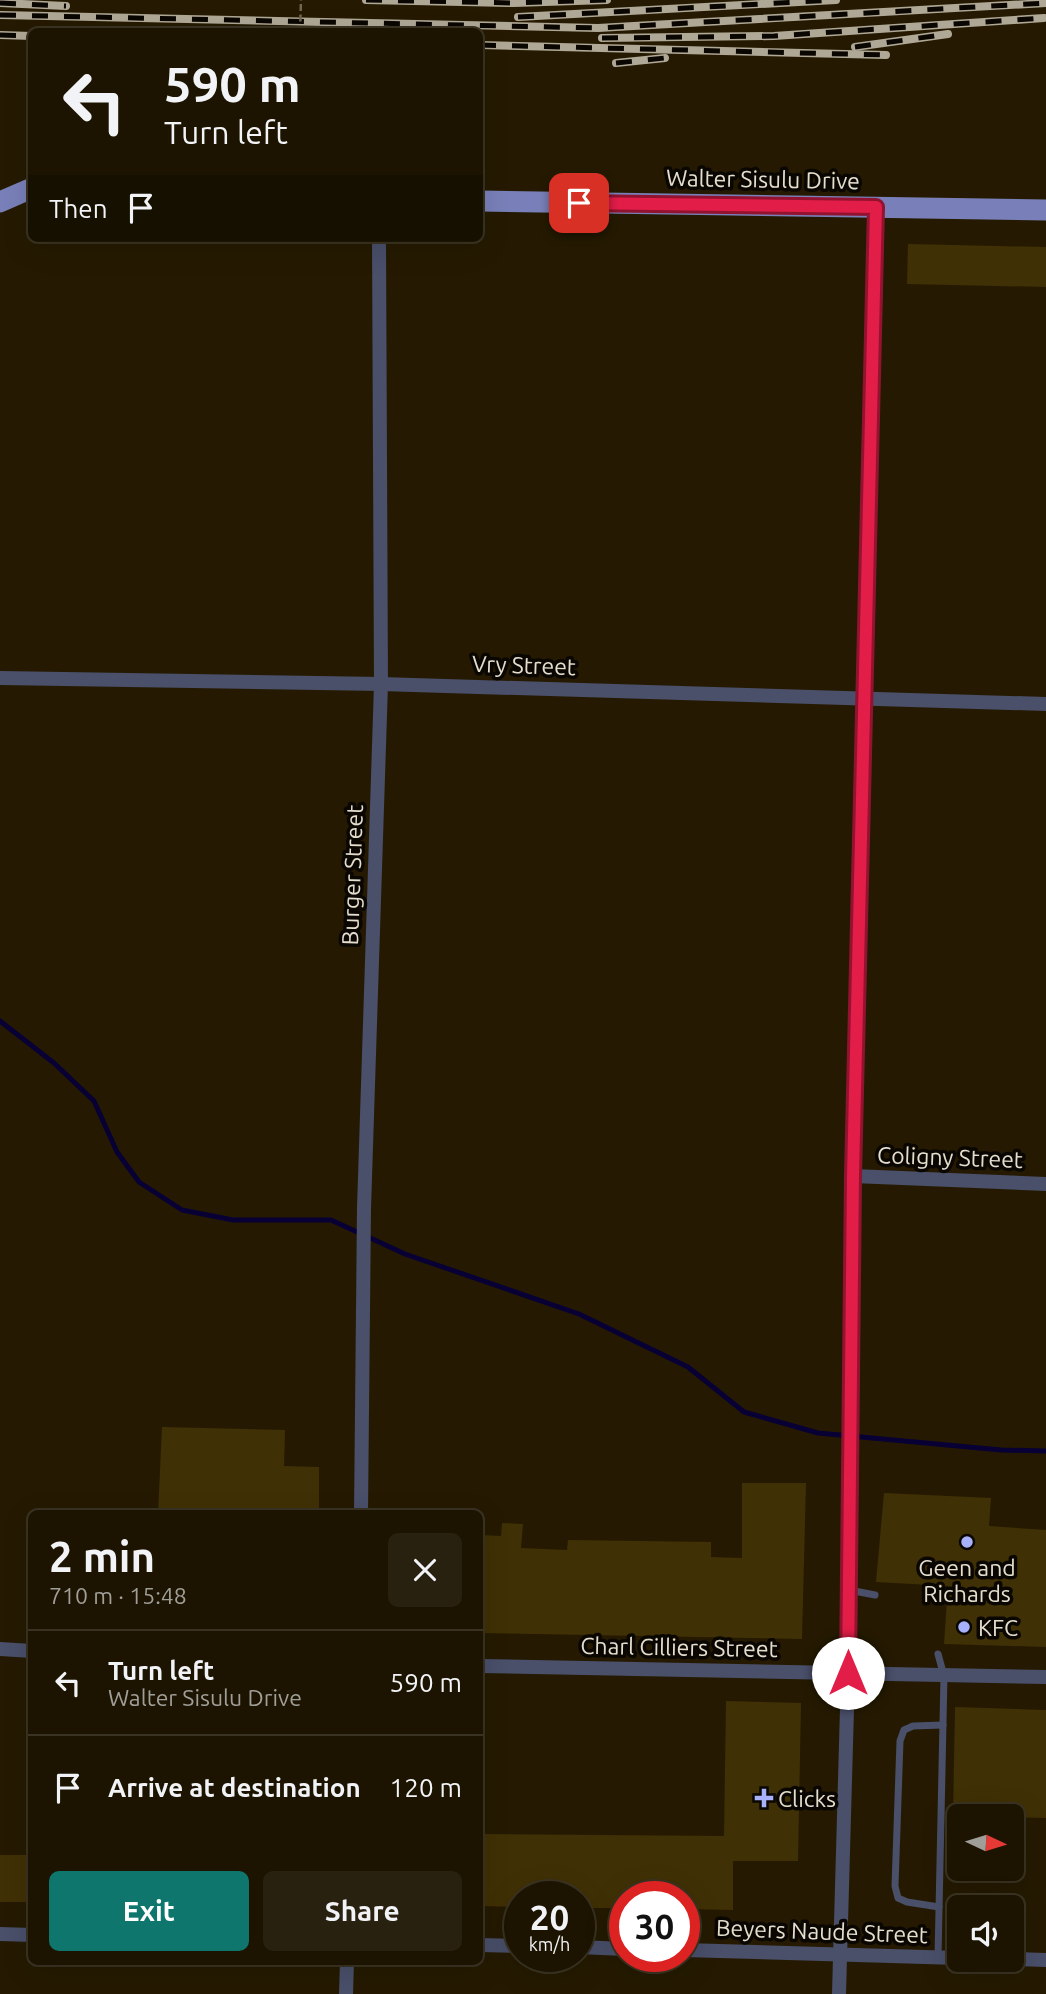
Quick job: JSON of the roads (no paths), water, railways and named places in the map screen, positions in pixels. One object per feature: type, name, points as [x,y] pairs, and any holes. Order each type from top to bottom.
[{"type":"main road","points":[[0,183],[28,186]]},
{"type":"main road","points":[[0,202],[28,188]]},
{"type":"main road","name":"Walter Sisulu Drive","points":[[483,201],[1046,210]]},
{"type":"street","points":[[839,1994],[848,1673],[853,1176],[876,207]]},
{"type":"street","name":"Burger Street","points":[[361,1510],[364,1208],[381,684],[379,242]]},
{"type":"street","name":"Vry Street","points":[[0,678],[381,684],[1046,704]]},
{"type":"street","name":"Coligny Street","points":[[853,1176],[1046,1184]]},
{"type":"street","points":[[0,1649],[28,1651]]},
{"type":"street","name":"Charl Cilliers Street","points":[[483,1666],[1046,1677]]},
{"type":"street","points":[[0,1934],[28,1935]]},
{"type":"street","points":[[483,1945],[504,1946]]},
{"type":"street","name":"Beyers Naude Street","points":[[700,1950],[947,1957]]},
{"type":"street","points":[[1024,1959],[1046,1960]]},
{"type":"street","points":[[346,1994],[347,1965]]},
{"type":"lane","points":[[849,1590],[875,1595]]},
{"type":"lane","points":[[938,1654],[944,1676],[938,1957]]},
{"type":"lane","points":[[939,1907],[898,1898],[895,1886],[900,1741],[904,1730],[913,1726],[943,1726]]},
{"type":"waterway","points":[[0,1021],[54,1063],[94,1101],[117,1152],[139,1182],[182,1210],[233,1220],[331,1220],[405,1254],[579,1314],[688,1367],[744,1412],[818,1433],[1001,1450],[1046,1451]]},
{"type":"railway","points":[[366,0],[514,3],[607,0]]},
{"type":"railway","points":[[518,17],[836,0]]},
{"type":"railway","points":[[0,3],[66,6]]},
{"type":"railway","points":[[0,15],[598,28],[1046,3]]},
{"type":"railway","points":[[602,38],[774,36],[1044,18]]},
{"type":"railway","points":[[855,47],[948,34]]},
{"type":"railway","points":[[0,35],[28,36]]},
{"type":"railway","points":[[483,45],[886,55]]},
{"type":"railway","points":[[616,63],[665,58]]},
{"type":"place","name":"Geen and Richards","points":[[967,1542]]},
{"type":"place","name":"KFC","points":[[964,1627]]},
{"type":"place","name":"Clicks","points":[[764,1798]]}]
